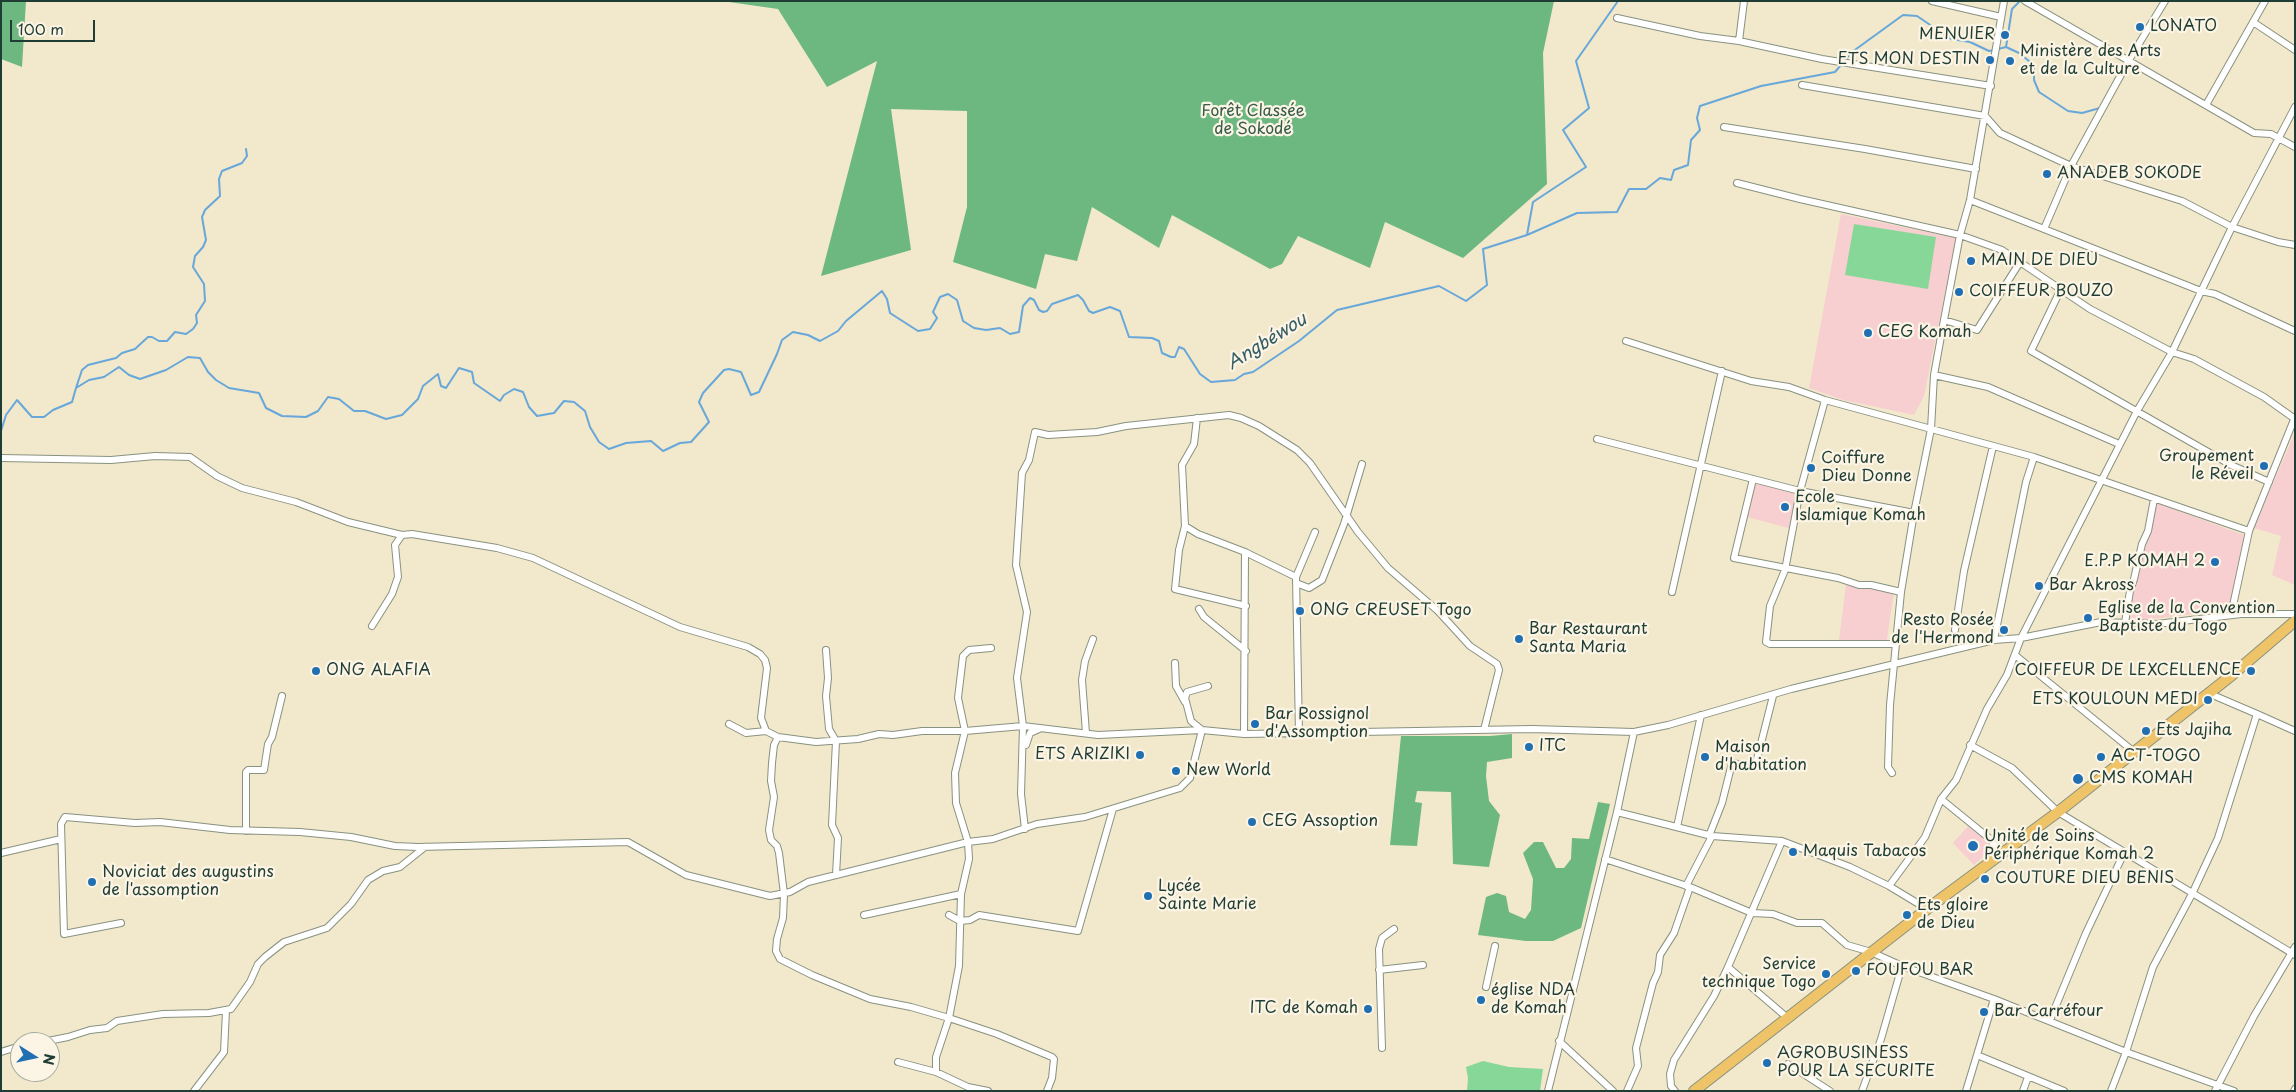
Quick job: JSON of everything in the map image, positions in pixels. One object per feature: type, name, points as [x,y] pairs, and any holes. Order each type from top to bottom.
[{"type":"main road","points":[[1694,1091],[1927,909],[2058,812],[2295,621]]},
{"type":"street","points":[[1739,41],[1744,1]]},
{"type":"street","points":[[1932,1],[2002,17]]},
{"type":"street","points":[[1892,773],[1888,767],[1889,730],[1895,644],[1902,592],[1914,513],[1931,429],[1934,375],[1960,235],[1976,169],[2004,1]]},
{"type":"street","points":[[2025,1],[2254,133],[2271,134],[2295,147]]},
{"type":"street","points":[[2044,229],[2071,166],[2128,60],[2164,1]]},
{"type":"street","points":[[2206,105],[2265,1]]},
{"type":"street","points":[[1617,18],[1700,36],[1739,41],[1822,58],[1990,86]]},
{"type":"street","points":[[2253,22],[2295,50]]},
{"type":"street","points":[[1802,85],[1985,116],[2000,133],[2071,166],[2182,201],[2232,227],[2278,242],[2295,245]]},
{"type":"street","points":[[1888,886],[1926,837],[1941,799],[1956,780],[1987,709],[2007,675],[2021,638],[2137,411],[2172,352],[2232,227],[2295,107]]},
{"type":"street","points":[[1724,128],[1864,149],[1976,169]]},
{"type":"street","points":[[1737,183],[1960,235],[2002,250],[2060,291],[2126,330],[2172,352],[2194,359],[2264,397],[2295,418],[2249,531],[2231,615]]},
{"type":"street","points":[[1970,200],[2201,291],[2215,294],[2295,330]]},
{"type":"street","points":[[1944,320],[1976,330],[2020,262]]},
{"type":"street","points":[[2060,291],[2031,351],[2231,465],[2269,482]]},
{"type":"street","points":[[1626,341],[1751,381],[1789,387],[1825,400],[2034,457],[2249,531]]},
{"type":"street","points":[[1672,592],[1722,371]]},
{"type":"street","points":[[1934,375],[1988,387],[2120,444]]},
{"type":"street","points":[[1825,400],[1800,491],[1785,570],[1770,606],[1766,642],[1770,644],[1895,644]]},
{"type":"street","points":[[1025,828],[1021,794],[1023,726],[1017,678],[1027,612],[1016,565],[1022,473],[1029,460],[1035,432],[1048,435],[1098,432],[1126,426],[1228,415],[1242,418],[1285,443],[1310,463],[1388,568],[1438,611],[1470,646],[1498,664],[1499,670],[1484,730]]},
{"type":"street","points":[[1197,418],[1194,444],[1182,465],[1185,526],[1179,550],[1175,589],[1246,606]]},
{"type":"street","points":[[1597,439],[1800,491],[1914,513]]},
{"type":"street","points":[[1955,630],[1964,571],[1993,446]]},
{"type":"street","points":[[1,458],[111,460],[155,456],[190,457],[217,476],[242,488],[296,502],[348,522],[402,534],[496,548],[533,558],[680,627],[748,647],[760,654],[765,660],[766,668],[761,718],[766,731]]},
{"type":"street","points":[[1994,640],[2026,482],[2034,457]]},
{"type":"street","points":[[1185,526],[1198,534],[1245,552],[1309,588],[1316,586],[1322,580],[1347,514],[1362,464]]},
{"type":"street","points":[[1753,479],[1734,558],[1785,570],[1902,592]]},
{"type":"street","points":[[2125,623],[2130,591],[2142,544],[2148,531],[2154,499]]},
{"type":"street","points":[[1298,734],[1296,580],[1315,532]]},
{"type":"street","points":[[372,626],[380,617],[392,594],[398,577],[395,545],[402,534]]},
{"type":"street","points":[[1244,734],[1246,651],[1245,552]]},
{"type":"street","points":[[1199,609],[1204,617],[1246,651]]},
{"type":"street","points":[[729,724],[746,733],[766,731],[778,737],[793,740],[836,741],[858,739],[879,734],[965,731],[1023,726],[1086,733],[1136,734],[1154,730],[1202,730],[1244,734],[1532,729],[1634,732],[1894,664],[1994,640],[2021,638],[2101,622],[2157,624],[2231,615],[2295,614]]},
{"type":"street","points":[[1086,733],[1082,680],[1085,661],[1093,639]]},
{"type":"street","points":[[936,1072],[936,1057],[949,1018],[959,966],[961,894],[969,859],[968,842],[956,803],[954,773],[965,731],[958,698],[963,656],[970,650],[992,648]]},
{"type":"street","points":[[826,650],[828,721],[829,729],[836,741],[832,825],[838,838],[836,875]]},
{"type":"street","points":[[2015,655],[2134,751]]},
{"type":"street","points":[[1175,663],[1176,686],[1186,703],[1191,721],[1202,730]]},
{"type":"street","points":[[1186,703],[1187,692],[1208,686]]},
{"type":"street","points":[[2208,693],[2295,731]]},
{"type":"street","points":[[246,831],[246,771],[264,770],[268,744],[272,738],[282,696]]},
{"type":"street","points":[[1627,1091],[1638,1066],[1636,1048],[1653,983],[1658,972],[1660,956],[1674,933],[1688,887],[1722,803],[1732,763],[1755,767],[1773,696]]},
{"type":"street","points":[[2111,1091],[2126,1052],[2153,967],[2192,894],[2218,838],[2256,714]]},
{"type":"street","points":[[1677,827],[1701,715]]},
{"type":"street","points":[[1022,761],[1030,732],[1042,728]]},
{"type":"street","points":[[121,923],[64,934],[60,824],[66,816],[135,823],[160,822],[246,831],[300,832],[351,837],[394,846],[425,847],[628,842],[686,876],[754,894],[770,896],[790,892],[808,882],[968,842],[993,839],[1037,824],[1086,817],[1180,788],[1187,782],[1193,768],[1202,730]]},
{"type":"street","points":[[1548,1091],[1617,812],[1634,732]]},
{"type":"street","points":[[778,737],[774,746],[771,782],[774,797],[769,830],[771,840],[777,846],[779,853],[784,894],[783,918],[776,945],[776,951],[780,959],[812,975],[870,999],[911,1007],[949,1018],[997,1034],[1052,1057],[1054,1059],[1052,1078],[1047,1091]]},
{"type":"street","points":[[1970,745],[2012,768],[2058,812],[2192,894],[2294,951],[2254,1016],[2217,1088]]},
{"type":"street","points":[[1941,799],[1989,838],[2002,854]]},
{"type":"street","points":[[949,915],[960,921],[970,920],[979,915],[1078,931],[1113,809]]},
{"type":"street","points":[[1617,812],[1710,836],[1782,841],[1850,867],[1888,886],[1927,909]]},
{"type":"street","points":[[1,853],[61,839]]},
{"type":"street","points":[[1675,1091],[1671,1086],[1670,1074],[1674,1060],[1714,996],[1782,841]]},
{"type":"street","points":[[60,1038],[107,1028],[117,1021],[163,1014],[226,1011],[235,1005],[250,982],[258,964],[265,956],[284,942],[327,928],[352,904],[368,880],[383,871],[400,867],[425,847]]},
{"type":"street","points":[[2050,1020],[2086,934],[2124,853]]},
{"type":"street","points":[[1605,859],[1688,887],[1752,912],[1773,914],[1797,923],[1822,923],[1847,945],[1871,952],[1902,966],[2050,1020],[2217,1088],[2234,1091]]},
{"type":"street","points":[[864,915],[961,894]]},
{"type":"street","points":[[1382,1048],[1379,949],[1382,938],[1394,929]]},
{"type":"street","points":[[1486,987],[1495,946]]},
{"type":"street","points":[[1379,970],[1423,965]]},
{"type":"street","points":[[1862,1091],[1881,1039],[1902,966]]},
{"type":"street","points":[[1728,967],[1783,1014]]},
{"type":"street","points":[[1966,1091],[1994,999]]},
{"type":"street","points":[[194,1091],[224,1052],[226,1044],[226,1011]]},
{"type":"street","points":[[1559,1041],[1612,1091]]},
{"type":"street","points":[[1977,1055],[2064,1091]]},
{"type":"street","points":[[898,1062],[936,1072],[968,1087],[988,1091]]},
{"type":"street","points":[[1788,1064],[1830,1091]]},
{"type":"street","points":[[2023,1091],[2028,1077]]},
{"type":"shaded area","name":"CEG Komah","points":[[1841,214],[1956,238],[1924,396],[1914,415],[1843,400],[1809,388]]},
{"type":"shaded area","points":[[2295,432],[2295,585],[2272,575],[2281,536],[2254,528]]},
{"type":"shaded area","points":[[1755,483],[1796,493],[1789,528],[1747,517]]},
{"type":"shaded area","points":[[2157,503],[2244,535],[2229,610],[2126,622]]},
{"type":"shaded area","points":[[1846,585],[1894,591],[1887,640],[1839,640]]},
{"type":"shaded area","name":"Unité de Soins Périphérique Komah 2","points":[[1969,825],[1993,848],[1974,865],[1953,843]]},
{"type":"green space","points":[[1,1],[26,1],[22,67],[1,59]]},
{"type":"green space","name":"Forêt Classée de Sokodé","points":[[722,1],[1554,1],[1543,53],[1547,184],[1463,258],[1385,222],[1370,268],[1298,236],[1282,264],[1270,269],[1172,215],[1159,248],[1092,207],[1077,261],[1045,254],[1036,289],[953,262],[967,207],[967,111],[891,109],[911,250],[821,276],[877,61],[827,87],[778,9]]},
{"type":"green space","points":[[1854,224],[1936,237],[1928,289],[1845,275]]},
{"type":"green space","points":[[1512,734],[1512,758],[1487,762],[1486,776],[1489,801],[1500,815],[1489,867],[1453,864],[1451,792],[1417,791],[1415,802],[1422,803],[1417,846],[1390,845],[1401,736],[1490,736]]},
{"type":"green space","points":[[1598,802],[1610,804],[1581,928],[1553,941],[1526,941],[1478,935],[1486,897],[1497,893],[1506,896],[1509,912],[1525,919],[1531,910],[1533,879],[1523,853],[1534,842],[1543,842],[1556,868],[1564,868],[1571,859],[1572,838],[1589,839]]},
{"type":"green space","points":[[1483,1061],[1509,1067],[1543,1069],[1540,1091],[1467,1091],[1468,1078],[1466,1067]]},
{"type":"waterway","name":"Angbéwou","points":[[1,431],[6,415],[17,400],[32,417],[44,417],[53,410],[72,402],[76,388],[89,380],[104,377],[119,367],[129,375],[140,379],[166,370],[188,357],[200,358],[208,372],[216,380],[229,388],[259,393],[266,408],[282,416],[306,417],[318,411],[328,397],[339,399],[354,411],[365,411],[386,419],[402,415],[418,399],[423,386],[438,374],[441,386],[446,388],[459,368],[472,372],[474,383],[500,401],[504,395],[514,389],[523,392],[529,407],[537,416],[554,413],[564,401],[574,402],[585,411],[590,427],[599,442],[609,449],[626,443],[651,441],[663,451],[680,443],[691,442],[709,422],[699,402],[703,393],[724,370],[729,369],[741,372],[751,395],[759,392],[782,340],[793,332],[808,335],[820,341],[838,331],[846,321],[882,291],[887,299],[890,313],[918,331],[930,329],[937,318],[933,312],[940,297],[948,294],[957,300],[963,321],[974,328],[986,330],[1000,328],[1010,334],[1019,332],[1023,306],[1030,298],[1034,300],[1039,310],[1043,312],[1047,311],[1052,304],[1078,295],[1089,311],[1093,313],[1110,307],[1120,311],[1129,337],[1152,338],[1159,341],[1162,353],[1171,357],[1175,357],[1179,347],[1184,349],[1200,374],[1211,382],[1235,380],[1244,374],[1253,372],[1299,341],[1337,310],[1439,286],[1466,301],[1487,285],[1483,249],[1527,235],[1533,202],[1586,167],[1563,130],[1589,108],[1576,61],[1618,1]]},
{"type":"waterway","points":[[1998,49],[2006,47],[2012,9],[2020,1]]},
{"type":"waterway","points":[[1844,61],[1852,52],[1903,15],[1917,16],[1951,39],[1970,42],[1989,51],[1994,50]]},
{"type":"waterway","points":[[2006,47],[2019,53],[2034,65],[2034,80],[2039,92],[2068,111],[2082,113],[2100,108]]},
{"type":"waterway","points":[[1527,235],[1577,213],[1617,212],[1629,189],[1646,189],[1660,178],[1671,180],[1674,170],[1688,165],[1691,140],[1700,130],[1697,118],[1700,106],[1761,86],[1835,72],[1841,65]]},
{"type":"waterway","points":[[76,388],[82,370],[88,365],[116,358],[122,353],[135,349],[148,337],[159,341],[167,341],[175,332],[186,334],[193,329],[197,323],[196,315],[205,301],[204,284],[193,267],[195,256],[206,240],[202,217],[205,210],[220,196],[219,179],[222,171],[242,163],[247,156],[246,149]]},
{"type":"place","name":"LONATO","points":[[2140,27]]},
{"type":"place","name":"MENUIER","points":[[2005,35]]},
{"type":"place","name":"ETS MON DESTIN","points":[[1990,60]]},
{"type":"place","name":"Ministère des Arts et de la Culture","points":[[2010,61]]},
{"type":"place","name":"ANADEB SOKODE","points":[[2047,174]]},
{"type":"place","name":"MAIN DE DIEU","points":[[1971,261]]},
{"type":"place","name":"COIFFEUR BOUZO","points":[[1959,292]]},
{"type":"place","name":"CEG Komah","points":[[1868,333]]},
{"type":"place","name":"Groupement le Réveil","points":[[2264,466]]},
{"type":"place","name":"Coiffure Dieu Donne","points":[[1811,468]]},
{"type":"place","name":"Ecole Islamique Komah","points":[[1785,507]]},
{"type":"place","name":"E.P.P KOMAH 2","points":[[2215,562]]},
{"type":"place","name":"Bar Akross","points":[[2039,586]]},
{"type":"place","name":"ONG CREUSET Togo","points":[[1300,611]]},
{"type":"place","name":"Eglise de la Convention Baptiste du Togo","points":[[2088,618]]},
{"type":"place","name":"Resto Rosée de l'Hermond","points":[[2004,630]]},
{"type":"place","name":"Bar Restaurant Santa Maria","points":[[1519,639]]},
{"type":"place","name":"ONG ALAFIA","points":[[316,671]]},
{"type":"place","name":"COIFFEUR DE LEXCELLENCE","points":[[2251,671]]},
{"type":"place","name":"ETS KOULOUN MEDI","points":[[2208,700]]},
{"type":"place","name":"Bar Rossignol d'Assomption","points":[[1255,724]]},
{"type":"place","name":"Ets Jajiha","points":[[2146,731]]},
{"type":"place","name":"ITC","points":[[1529,747]]},
{"type":"place","name":"ETS ARIZIKI","points":[[1140,755]]},
{"type":"place","name":"Maison d'habitation","points":[[1705,757]]},
{"type":"place","name":"ACT-TOGO","points":[[2101,757]]},
{"type":"place","name":"New World","points":[[1176,771]]},
{"type":"place","name":"CMS KOMAH","points":[[2078,779]]},
{"type":"place","name":"CEG Assoption","points":[[1252,822]]},
{"type":"place","name":"Unité de Soins Périphérique Komah 2","points":[[1973,846]]},
{"type":"place","name":"Maquis Tabacos","points":[[1793,852]]},
{"type":"place","name":"COUTURE DIEU BENIS","points":[[1985,879]]},
{"type":"place","name":"Noviciat des augustins de l'assomption","points":[[92,882]]},
{"type":"place","name":"Lycée Sainte Marie","points":[[1148,896]]},
{"type":"place","name":"Ets gloire de Dieu","points":[[1907,915]]},
{"type":"place","name":"FOUFOU BAR","points":[[1856,971]]},
{"type":"place","name":"Service technique Togo","points":[[1826,974]]},
{"type":"place","name":"église NDA de Komah","points":[[1481,1000]]},
{"type":"place","name":"ITC de Komah","points":[[1368,1009]]},
{"type":"place","name":"Bar Carréfour","points":[[1984,1012]]},
{"type":"place","name":"AGROBUSINESS POUR LA SECURITE","points":[[1767,1063]]}]
